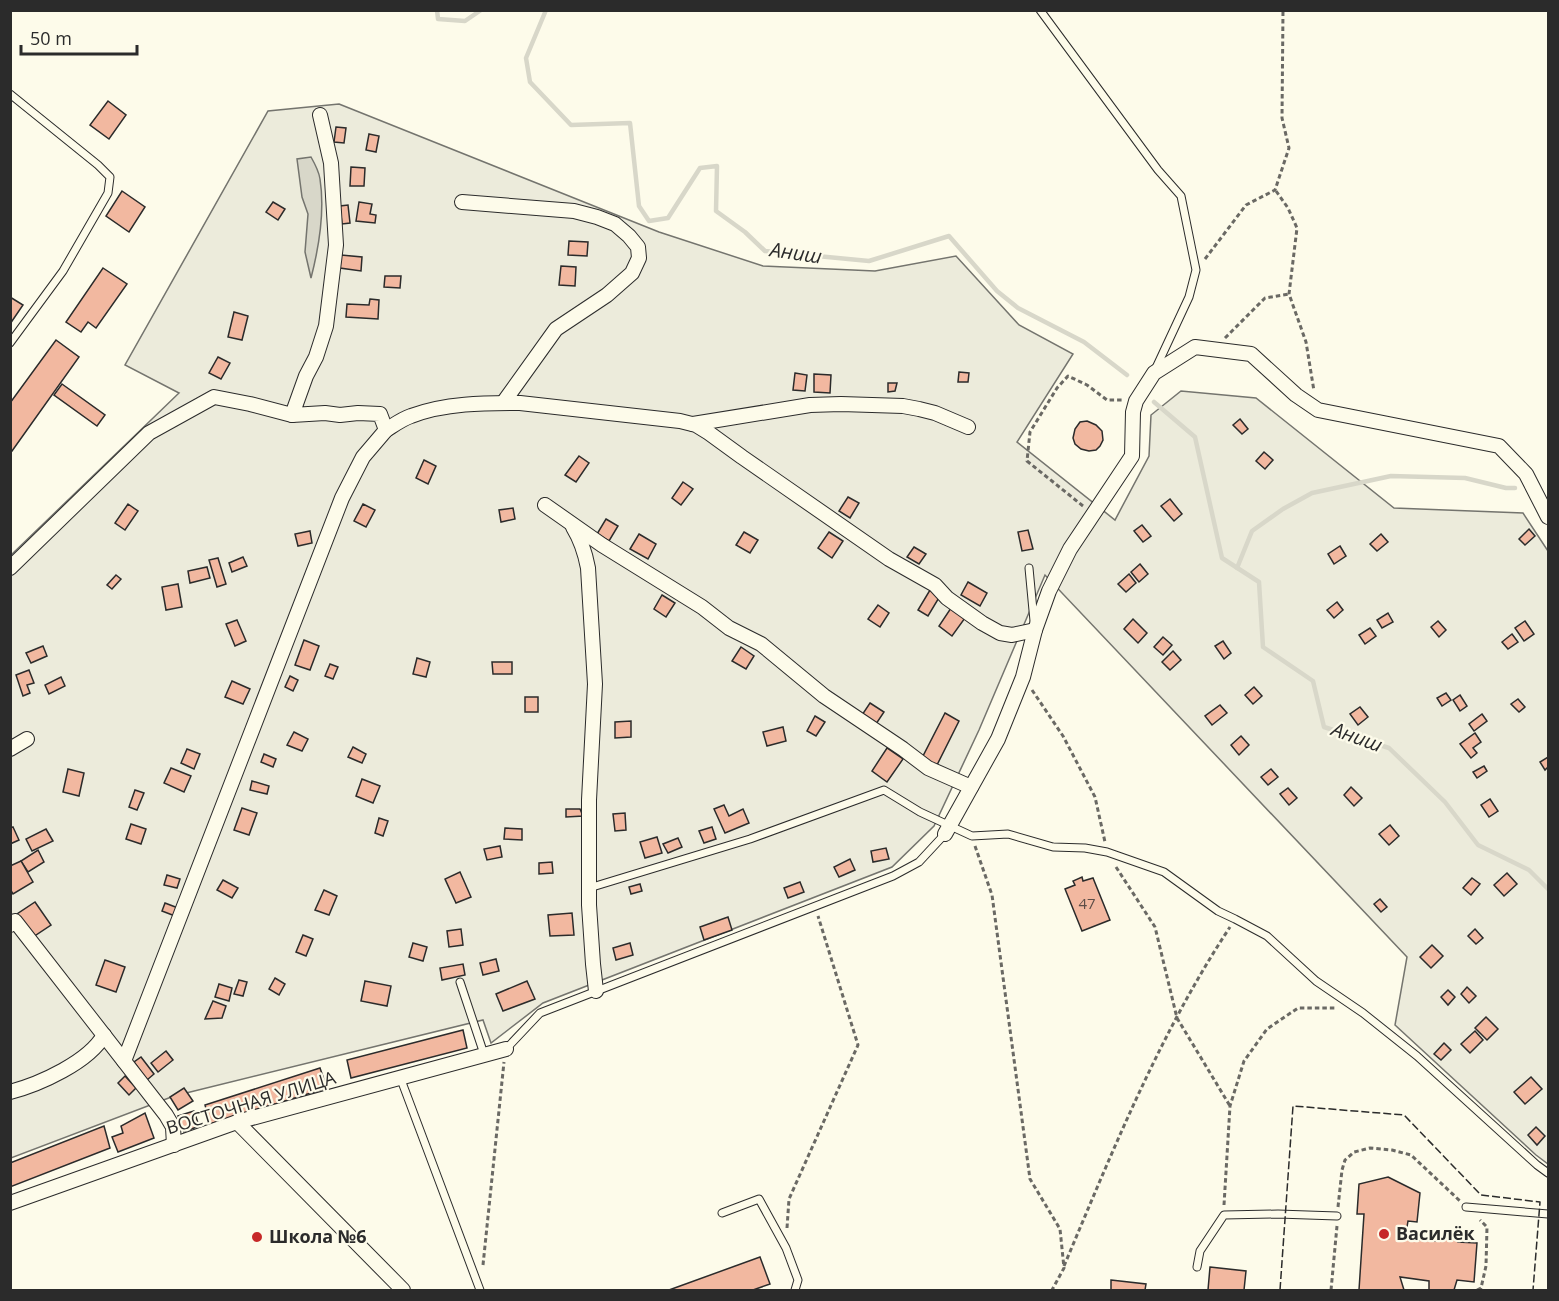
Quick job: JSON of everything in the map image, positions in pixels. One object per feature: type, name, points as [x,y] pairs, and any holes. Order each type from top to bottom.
[{"type":"street","points":[[292,415],[326,326],[336,245],[331,164],[320,115]]},
{"type":"street","points":[[462,202],[574,211],[597,217],[615,224],[629,236],[638,248],[639,258],[632,273],[607,295],[556,329],[503,403]]},
{"type":"street","points":[[948,830],[998,739],[1023,677],[1035,630],[1049,591],[1070,549],[1132,456],[1133,412],[1136,401],[1154,373],[1195,347],[1251,354],[1296,395],[1318,410],[1499,446],[1526,474],[1548,517]]},
{"type":"street","points":[[10,568],[149,432],[214,397],[292,415],[380,414],[386,430]]},
{"type":"street","points":[[124,1061],[342,498],[363,457],[386,430],[409,416],[456,406],[520,403],[693,424],[889,559],[935,585],[966,613],[982,623],[1000,633],[1012,635],[1035,630]]},
{"type":"street","points":[[693,424],[810,405],[841,404],[903,406],[919,409],[935,413],[968,428]]},
{"type":"street","points":[[545,506],[702,607],[729,628],[761,644],[824,696],[928,768],[972,788]]},
{"type":"street","points":[[570,523],[581,541],[588,568],[594,672],[589,800],[589,888],[596,992]]},
{"type":"street","points":[[10,749],[27,739]]},
{"type":"street","points":[[12,919],[166,1115],[173,1127],[174,1145]]},
{"type":"street","points":[[10,1092],[53,1077],[98,1046],[104,1035]]},
{"type":"street","name":"ВОСТОЧНАЯ УЛИЦА","points":[[10,1203],[237,1122],[506,1049]]},
{"type":"street","points":[[237,1122],[404,1290]]},
{"type":"lane","points":[[1040,10],[1158,170],[1181,196],[1196,270],[1189,297],[1154,373]]},
{"type":"lane","points":[[10,94],[110,177],[108,193],[63,271],[10,343]]},
{"type":"lane","points":[[1029,568],[1035,630]]},
{"type":"lane","points":[[589,888],[750,839],[884,790],[948,830],[972,836],[1008,834],[1053,846],[1107,852],[1164,872],[1218,911],[1267,936],[1316,981],[1417,1056],[1548,1173]]},
{"type":"lane","points":[[506,1049],[540,1013],[893,876],[919,862],[948,830]]},
{"type":"lane","points":[[460,982],[484,1054]]},
{"type":"lane","points":[[400,1077],[480,1290]]},
{"type":"lane","points":[[722,1213],[759,1199],[786,1248],[798,1280],[795,1290]]},
{"type":"lane","points":[[1466,1207],[1548,1214]]},
{"type":"lane","points":[[1197,1267],[1200,1251],[1224,1215],[1337,1216]]},
{"type":"path","points":[[1196,270],[1246,205],[1275,190],[1289,148],[1282,118],[1283,10]]},
{"type":"path","points":[[1275,190],[1288,208],[1297,228],[1288,294],[1306,342],[1318,410]]},
{"type":"path","points":[[1213,349],[1265,298],[1288,294]]},
{"type":"path","points":[[1093,514],[1027,461],[1030,432],[1057,388],[1068,376],[1107,400],[1136,401]]},
{"type":"path","points":[[1023,677],[1063,736],[1095,797],[1107,852],[1155,927],[1177,1018],[1230,1106]]},
{"type":"path","points":[[972,836],[992,895],[1030,1179],[1060,1229],[1064,1268]]},
{"type":"path","points":[[786,1248],[789,1199],[858,1045],[815,906]]},
{"type":"path","points":[[1052,1290],[1064,1268],[1132,1105],[1207,962],[1235,919]]},
{"type":"path","points":[[1224,1215],[1230,1106],[1244,1061],[1267,1029],[1298,1008],[1355,1008]]},
{"type":"path","points":[[483,1268],[506,1049]]},
{"type":"path","points":[[1331,1290],[1342,1170],[1345,1160],[1354,1152],[1370,1148],[1411,1155],[1487,1227],[1486,1266],[1481,1288],[1477,1290]]},
{"type":"shaded area","points":[[339,104],[659,232],[763,266],[875,271],[956,256],[1019,325],[1073,354],[1017,442],[1115,520],[1149,456],[1151,415],[1181,391],[1256,398],[1394,508],[1523,513],[1548,551],[1548,1164],[1395,1025],[1407,957],[1045,575],[979,730],[934,826],[892,867],[543,1003],[491,1043],[483,1020],[174,1096],[11,1158],[11,555],[179,393],[125,365],[268,111]]},
{"type":"shaded area","points":[[311,157],[319,176],[322,204],[319,241],[311,278],[305,252],[308,214],[302,197],[297,159]]},
{"type":"building","points":[[108,101],[126,115],[109,139],[90,125]]},
{"type":"building","points":[[336,127],[346,128],[344,143],[334,142]]},
{"type":"building","points":[[369,134],[379,136],[376,152],[366,150]]},
{"type":"building","points":[[351,167],[365,168],[364,186],[350,186]]},
{"type":"building","points":[[122,191],[145,207],[129,232],[106,216]]},
{"type":"building","points":[[273,202],[285,209],[278,220],[266,212]]},
{"type":"building","points":[[359,202],[372,204],[370,214],[376,215],[375,223],[356,221]]},
{"type":"building","points":[[348,205],[350,223],[342,224],[340,206]]},
{"type":"building","points":[[569,241],[588,242],[587,256],[568,255]]},
{"type":"building","points":[[341,255],[362,257],[361,271],[340,268]]},
{"type":"building","points":[[561,266],[576,267],[575,286],[559,285]]},
{"type":"building","points":[[103,268],[127,284],[96,328],[88,322],[81,332],[66,322]]},
{"type":"building","points":[[385,276],[401,276],[400,288],[384,287]]},
{"type":"building","points":[[10,297],[23,305],[10,324]]},
{"type":"building","points":[[370,299],[379,300],[378,319],[346,317],[347,304],[369,305]]},
{"type":"building","points":[[234,312],[248,316],[242,340],[228,337]]},
{"type":"building","points":[[56,340],[79,357],[12,451],[10,450],[10,403]]},
{"type":"building","points":[[218,357],[230,363],[221,379],[209,373]]},
{"type":"building","points":[[959,372],[969,373],[968,382],[958,382]]},
{"type":"building","points":[[795,373],[807,375],[805,391],[793,390]]},
{"type":"building","points":[[814,374],[831,375],[830,393],[814,392]]},
{"type":"building","points":[[888,383],[897,383],[895,391],[888,392]]},
{"type":"building","points":[[62,384],[105,415],[97,426],[54,395]]},
{"type":"building","points":[[1240,419],[1248,429],[1242,434],[1233,425]]},
{"type":"building","points":[[1087,421],[1102,431],[1103,440],[1096,450],[1081,449],[1075,444],[1073,438],[1080,422]]},
{"type":"building","points":[[1264,452],[1273,460],[1265,469],[1256,461]]},
{"type":"building","points":[[579,456],[589,463],[576,482],[565,475]]},
{"type":"building","points":[[424,460],[436,466],[428,484],[416,478]]},
{"type":"building","points":[[683,482],[693,489],[681,505],[672,498]]},
{"type":"building","points":[[848,497],[859,503],[850,518],[839,511]]},
{"type":"building","points":[[1170,499],[1182,514],[1174,521],[1161,506]]},
{"type":"building","points":[[128,504],[138,511],[125,530],[115,523]]},
{"type":"building","points":[[363,504],[375,510],[366,527],[354,521]]},
{"type":"building","points":[[513,508],[515,519],[501,522],[499,510]]},
{"type":"building","points":[[606,519],[618,526],[609,541],[597,534]]},
{"type":"building","points":[[1142,525],[1151,536],[1143,542],[1134,531]]},
{"type":"building","points":[[1529,529],[1535,536],[1525,545],[1519,539]]},
{"type":"building","points":[[1028,530],[1033,549],[1022,551],[1018,532]]},
{"type":"building","points":[[310,531],[312,543],[298,546],[295,534]]},
{"type":"building","points":[[744,532],[758,540],[750,553],[736,545]]},
{"type":"building","points":[[829,532],[843,541],[832,558],[818,548]]},
{"type":"building","points":[[639,534],[656,544],[648,559],[630,549]]},
{"type":"building","points":[[1381,534],[1388,542],[1377,551],[1370,544]]},
{"type":"building","points":[[1340,546],[1346,556],[1334,564],[1328,554]]},
{"type":"building","points":[[914,547],[926,554],[919,564],[907,557]]},
{"type":"building","points":[[243,557],[247,566],[232,572],[229,563]]},
{"type":"building","points":[[218,558],[226,584],[217,587],[209,560]]},
{"type":"building","points":[[1140,564],[1148,574],[1139,582],[1131,572]]},
{"type":"building","points":[[207,567],[210,578],[190,583],[188,571]]},
{"type":"building","points":[[1129,574],[1136,583],[1126,592],[1118,584]]},
{"type":"building","points":[[116,575],[121,579],[112,589],[107,585]]},
{"type":"building","points":[[968,582],[987,593],[980,606],[961,595]]},
{"type":"building","points":[[178,584],[182,607],[166,610],[162,587]]},
{"type":"building","points":[[930,590],[940,596],[928,616],[918,610]]},
{"type":"building","points":[[662,595],[675,603],[666,617],[654,609]]},
{"type":"building","points":[[1337,602],[1343,610],[1334,618],[1327,610]]},
{"type":"building","points":[[878,605],[889,613],[880,627],[868,619]]},
{"type":"building","points":[[951,608],[965,618],[952,636],[939,626]]},
{"type":"building","points":[[1388,613],[1393,622],[1382,628],[1377,620]]},
{"type":"building","points":[[1133,619],[1147,633],[1138,643],[1124,629]]},
{"type":"building","points":[[237,620],[246,641],[235,646],[226,624]]},
{"type":"building","points":[[1438,621],[1446,630],[1439,637],[1431,627]]},
{"type":"building","points":[[1525,621],[1534,634],[1524,641],[1515,628]]},
{"type":"building","points":[[1370,628],[1376,636],[1365,644],[1359,635]]},
{"type":"building","points":[[1512,634],[1518,642],[1508,649],[1502,642]]},
{"type":"building","points":[[1163,637],[1172,645],[1163,655],[1154,647]]},
{"type":"building","points":[[304,640],[319,646],[310,670],[295,665]]},
{"type":"building","points":[[1223,641],[1231,653],[1224,659],[1215,646]]},
{"type":"building","points":[[43,646],[47,656],[31,663],[26,653]]},
{"type":"building","points":[[741,647],[754,656],[746,669],[732,661]]},
{"type":"building","points":[[1173,651],[1181,660],[1170,670],[1162,662]]},
{"type":"building","points":[[417,658],[430,662],[426,677],[413,674]]},
{"type":"building","points":[[492,662],[512,662],[512,674],[493,674]]},
{"type":"building","points":[[330,664],[338,667],[333,679],[325,676]]},
{"type":"building","points":[[29,670],[34,683],[27,685],[30,693],[23,696],[16,675]]},
{"type":"building","points":[[290,676],[298,680],[293,691],[285,687]]},
{"type":"building","points":[[61,677],[65,686],[49,694],[45,685]]},
{"type":"building","points":[[232,681],[250,689],[243,704],[225,697]]},
{"type":"building","points":[[1254,687],[1262,696],[1253,704],[1245,695]]},
{"type":"building","points":[[1446,693],[1451,700],[1442,706],[1437,698]]},
{"type":"building","points":[[1460,695],[1467,706],[1460,711],[1453,700]]},
{"type":"building","points":[[525,697],[538,697],[538,712],[525,712]]},
{"type":"building","points":[[1518,699],[1525,707],[1519,712],[1511,704]]},
{"type":"building","points":[[870,703],[884,712],[876,724],[862,715]]},
{"type":"building","points":[[1220,705],[1227,713],[1212,725],[1205,716]]},
{"type":"building","points":[[1360,707],[1368,717],[1358,725],[1350,714]]},
{"type":"building","points":[[945,713],[959,721],[937,765],[922,758]]},
{"type":"building","points":[[1482,714],[1487,721],[1474,731],[1469,724]]},
{"type":"building","points":[[815,716],[825,722],[816,736],[807,731]]},
{"type":"building","points":[[631,721],[631,737],[615,738],[615,722]]},
{"type":"building","points":[[783,727],[786,741],[767,746],[763,732]]},
{"type":"building","points":[[294,732],[308,739],[302,751],[287,745]]},
{"type":"building","points":[[1475,733],[1481,742],[1473,748],[1477,753],[1471,758],[1460,744]]},
{"type":"building","points":[[1241,736],[1249,745],[1239,755],[1231,745]]},
{"type":"building","points":[[353,747],[366,754],[362,763],[348,757]]},
{"type":"building","points":[[887,748],[903,759],[887,782],[872,771]]},
{"type":"building","points":[[187,749],[200,754],[194,769],[181,763]]},
{"type":"building","points":[[264,754],[276,759],[273,767],[261,762]]},
{"type":"building","points":[[1548,757],[1548,767],[1545,770],[1540,762]]},
{"type":"building","points":[[1484,766],[1487,771],[1477,778],[1473,772]]},
{"type":"building","points":[[171,768],[191,776],[184,792],[164,783]]},
{"type":"building","points":[[68,769],[84,773],[79,796],[63,792]]},
{"type":"building","points":[[1271,769],[1278,777],[1268,785],[1261,777]]},
{"type":"building","points":[[362,779],[380,786],[373,803],[356,796]]},
{"type":"building","points":[[252,781],[269,786],[267,794],[250,790]]},
{"type":"building","points":[[1351,787],[1362,798],[1354,806],[1344,795]]},
{"type":"building","points":[[1288,788],[1297,798],[1289,805],[1280,794]]},
{"type":"building","points":[[135,790],[144,793],[137,810],[129,807]]},
{"type":"building","points":[[1490,799],[1498,811],[1489,817],[1481,805]]},
{"type":"building","points":[[724,805],[729,816],[743,809],[749,823],[725,833],[714,809]]},
{"type":"building","points":[[242,808],[257,813],[249,835],[234,830]]},
{"type":"building","points":[[566,809],[580,809],[583,816],[566,817]]},
{"type":"building","points":[[625,813],[626,830],[615,831],[613,814]]},
{"type":"building","points":[[379,818],[388,821],[383,836],[375,833]]},
{"type":"building","points":[[131,824],[146,829],[141,844],[126,839]]},
{"type":"building","points":[[1390,825],[1399,836],[1389,845],[1379,834]]},
{"type":"building","points":[[13,827],[19,840],[10,844],[10,828]]},
{"type":"building","points":[[712,827],[716,839],[704,843],[699,831]]},
{"type":"building","points":[[505,828],[522,829],[522,840],[504,839]]},
{"type":"building","points":[[46,829],[53,841],[32,851],[26,839]]},
{"type":"building","points":[[657,837],[662,853],[645,858],[640,842]]},
{"type":"building","points":[[678,838],[682,847],[668,853],[663,844]]},
{"type":"building","points":[[500,846],[502,857],[487,860],[484,849]]},
{"type":"building","points":[[886,848],[889,859],[873,862],[871,851]]},
{"type":"building","points":[[38,850],[44,862],[28,872],[21,861]]},
{"type":"building","points":[[850,859],[855,870],[839,877],[834,867]]},
{"type":"building","points":[[21,861],[33,882],[13,894],[10,889],[10,866]]},
{"type":"building","points":[[552,862],[553,873],[539,874],[539,863]]},
{"type":"building","points":[[460,872],[471,897],[456,903],[445,879]]},
{"type":"building","points":[[1507,873],[1517,884],[1504,896],[1494,885]]},
{"type":"building","points":[[167,875],[180,879],[177,888],[164,885]]},
{"type":"building","points":[[1082,877],[1083,881],[1093,878],[1110,920],[1082,931],[1065,889],[1075,885],[1073,881]]},
{"type":"building","points":[[1472,878],[1480,884],[1471,895],[1463,888]]},
{"type":"building","points":[[223,880],[238,888],[232,898],[217,890]]},
{"type":"building","points":[[800,882],[804,892],[788,898],[784,888]]},
{"type":"building","points":[[640,884],[642,891],[631,894],[629,887]]},
{"type":"building","points":[[324,890],[337,896],[329,915],[315,910]]},
{"type":"building","points":[[1380,899],[1387,907],[1381,912],[1374,904]]},
{"type":"building","points":[[35,902],[51,925],[33,937],[17,914]]},
{"type":"building","points":[[165,903],[178,908],[175,916],[162,911]]},
{"type":"building","points":[[572,913],[574,935],[550,936],[548,915]]},
{"type":"building","points":[[728,917],[732,930],[704,940],[700,927]]},
{"type":"building","points":[[461,929],[463,945],[449,947],[447,931]]},
{"type":"building","points":[[1475,929],[1483,938],[1476,944],[1468,936]]},
{"type":"building","points":[[303,935],[313,939],[306,956],[296,952]]},
{"type":"building","points":[[413,943],[427,947],[423,961],[409,957]]},
{"type":"building","points":[[630,943],[633,955],[616,960],[613,948]]},
{"type":"building","points":[[1432,945],[1443,956],[1431,968],[1420,957]]},
{"type":"building","points":[[496,959],[499,971],[483,975],[480,963]]},
{"type":"building","points":[[105,960],[125,967],[116,992],[96,985]]},
{"type":"building","points":[[463,964],[465,975],[442,980],[440,968]]},
{"type":"building","points":[[275,978],[285,984],[279,995],[269,989]]},
{"type":"building","points":[[239,980],[247,982],[243,996],[234,994]]},
{"type":"building","points":[[365,981],[391,986],[387,1006],[361,1001]]},
{"type":"building","points":[[527,981],[535,999],[503,1011],[496,994]]},
{"type":"building","points":[[219,984],[232,988],[229,1001],[215,997]]},
{"type":"building","points":[[1467,987],[1476,996],[1469,1003],[1461,994]]},
{"type":"building","points":[[1448,990],[1455,997],[1448,1005],[1441,997]]},
{"type":"building","points":[[213,1001],[226,1006],[222,1018],[205,1019]]},
{"type":"building","points":[[1486,1017],[1498,1029],[1487,1040],[1475,1028]]},
{"type":"building","points":[[463,1030],[467,1048],[351,1078],[347,1060]]},
{"type":"building","points":[[1475,1031],[1483,1040],[1470,1053],[1461,1044]]},
{"type":"building","points":[[1444,1043],[1451,1050],[1441,1060],[1434,1054]]},
{"type":"building","points":[[166,1051],[173,1060],[158,1072],[151,1063]]},
{"type":"building","points":[[141,1057],[154,1074],[147,1080],[134,1062]]},
{"type":"building","points":[[320,1068],[327,1088],[210,1124],[205,1105]]},
{"type":"building","points":[[125,1076],[136,1088],[129,1095],[118,1083]]},
{"type":"building","points":[[1531,1077],[1542,1089],[1525,1104],[1514,1092]]},
{"type":"building","points":[[184,1088],[193,1101],[178,1110],[170,1097]]},
{"type":"building","points":[[194,1111],[199,1126],[184,1132],[178,1116]]},
{"type":"building","points":[[145,1113],[154,1138],[118,1152],[112,1137],[123,1133],[121,1126]]},
{"type":"building","points":[[104,1126],[110,1148],[10,1187],[10,1163]]},
{"type":"building","points":[[1536,1127],[1545,1136],[1537,1145],[1528,1135]]},
{"type":"building","name":"Василёк","points":[[1388,1177],[1420,1193],[1417,1222],[1408,1221],[1405,1239],[1435,1241],[1435,1233],[1447,1231],[1457,1236],[1458,1242],[1477,1243],[1474,1282],[1457,1280],[1454,1290],[1429,1290],[1429,1281],[1400,1277],[1404,1290],[1359,1290],[1364,1214],[1357,1214],[1359,1184]]},
{"type":"building","points":[[760,1257],[770,1284],[753,1290],[669,1290]]},
{"type":"building","points":[[1210,1267],[1246,1271],[1244,1290],[1208,1290]]},
{"type":"building","points":[[1111,1280],[1146,1284],[1145,1290],[1111,1290]]},
{"type":"waterway","name":"Аниш","points":[[437,10],[438,19],[465,21],[481,10]]},
{"type":"waterway","name":"Аниш","points":[[546,10],[526,58],[530,82],[571,125],[630,123],[639,206],[649,221],[668,218],[700,168],[717,166],[716,211],[745,232],[765,251],[869,261],[949,236],[997,291],[1018,308],[1084,342],[1127,375]]},
{"type":"waterway","name":"Аниш","points":[[1154,402],[1195,437],[1222,558],[1259,582],[1263,647],[1313,681],[1324,727],[1389,748],[1445,802],[1478,845],[1529,870],[1548,889]]},
{"type":"waterway","points":[[1237,568],[1252,531],[1283,509],[1312,493],[1391,476],[1465,478],[1515,488]]},
{"type":"fence","points":[[1280,1290],[1293,1106],[1404,1115],[1481,1195],[1540,1202],[1533,1290]]},
{"type":"place","name":"Василёк","points":[[1384,1234]]},
{"type":"place","name":"Школа №6","points":[[257,1237]]}]
